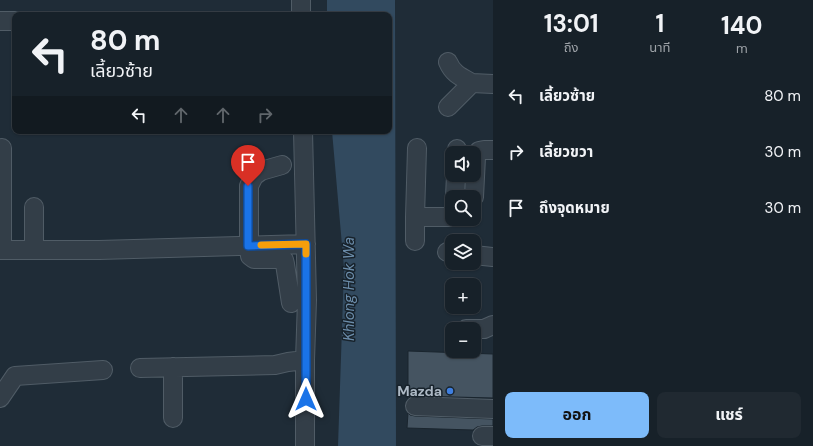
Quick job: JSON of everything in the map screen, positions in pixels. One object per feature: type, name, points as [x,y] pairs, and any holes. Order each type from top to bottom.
[{"type":"street","points":[[301,12],[302,0]]},
{"type":"street","points":[[0,21],[12,21]]},
{"type":"street","points":[[448,62],[450,68],[455,73],[472,83],[493,84]]},
{"type":"street","points":[[448,107],[472,83]]},
{"type":"street","points":[[303,134],[306,244],[305,446]]},
{"type":"street","points":[[2,148],[1,250],[114,249],[306,244]]},
{"type":"street","points":[[415,241],[416,148]]},
{"type":"street","points":[[474,190],[476,157],[479,151],[493,150]]},
{"type":"street","points":[[282,165],[261,171],[254,176],[248,186],[248,246],[250,256],[254,259],[284,260],[286,264],[291,304]]},
{"type":"street","points":[[34,207],[34,250]]},
{"type":"street","points":[[415,217],[445,217]]},
{"type":"street","points":[[481,256],[493,257]]},
{"type":"street","points":[[481,329],[493,325]]},
{"type":"street","points":[[140,368],[275,366],[288,362],[305,360]]},
{"type":"street","points":[[275,366],[286,374],[306,384]]},
{"type":"street","points":[[172,367],[173,418]]},
{"type":"street","points":[[0,398],[7,375],[103,370]]},
{"type":"street","points":[[415,406],[493,409]]},
{"type":"water","name":"Khlong Hok Wa","points":[[327,0],[395,0],[396,446],[338,446],[344,268],[332,134],[392,134],[392,12],[327,12]]},
{"type":"building","points":[[408,351],[445,352],[445,358],[481,358],[481,354],[493,354],[493,398],[415,396],[408,399]]},
{"type":"building","points":[[408,413],[415,416],[493,419],[493,426],[477,427],[473,430],[407,428]]},
{"type":"slow traffic","points":[[261,245],[306,244],[306,254]]},
{"type":"place","name":"Mazda","points":[[450,391]]},
{"type":"route","points":[[248,186],[248,246],[306,244],[306,399]]}]
